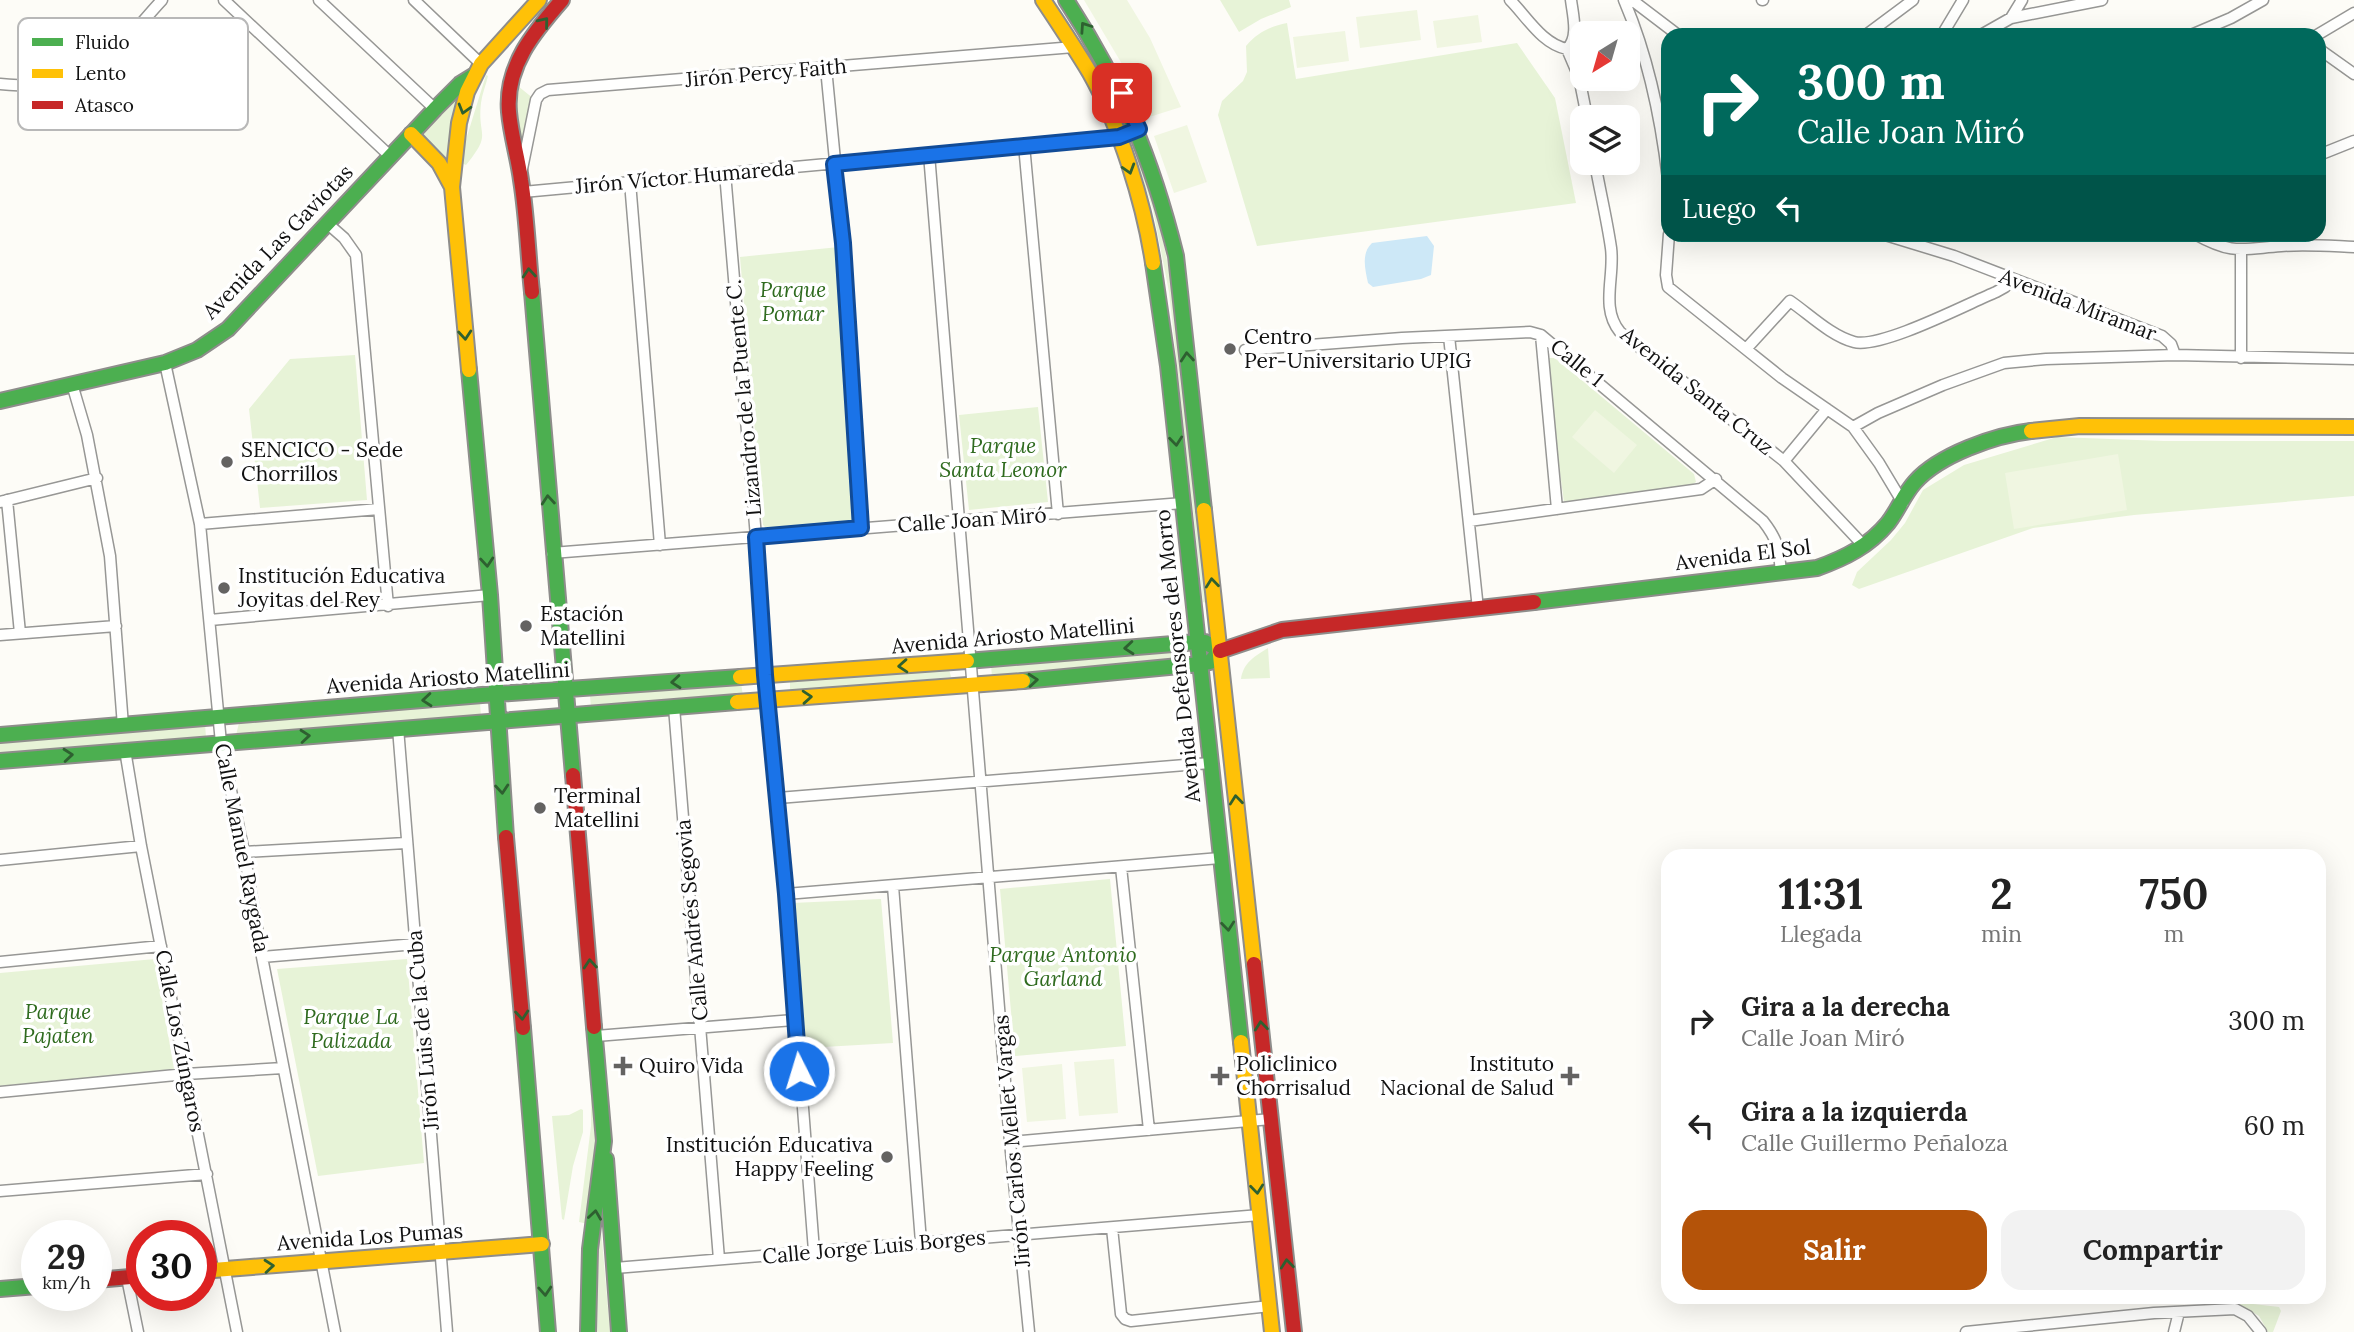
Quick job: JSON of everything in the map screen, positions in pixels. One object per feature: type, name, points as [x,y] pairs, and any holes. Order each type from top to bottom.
[{"type":"main road","name":"Avenida Las Gaviotas","points":[[0,401],[165,363],[197,350],[228,329],[435,109],[477,70],[539,0]]},
{"type":"main road","points":[[562,0],[527,44],[516,66],[510,84],[509,109],[523,192],[619,1332]]},
{"type":"main road","name":"Avenida Defensores del Morro","points":[[1043,0],[1091,75],[1119,137],[1148,229],[1168,366],[1272,1332]]},
{"type":"main road","name":"Avenida Defensores del Morro","points":[[1066,0],[1106,62],[1139,129],[1162,199],[1176,256],[1294,1332]]},
{"type":"main road","points":[[477,70],[458,129],[452,187],[490,595],[495,695],[548,1332]]},
{"type":"main road","points":[[411,134],[439,163],[452,187]]},
{"type":"main road","name":"Avenida El Sol","points":[[1220,651],[1282,630],[1817,568],[1843,559],[1864,546],[1888,523],[1915,482],[1937,464],[2011,433],[2080,426],[2354,427]]},
{"type":"main road","name":"Avenida Ariosto Matellini","points":[[0,735],[1198,642],[1213,645],[1220,651]]},
{"type":"main road","points":[[0,761],[497,720],[971,686],[1200,664],[1210,662],[1220,651]]},
{"type":"main road","points":[[588,1332],[590,1249],[604,1141]]},
{"type":"main road","name":"Avenida Los Pumas","points":[[217,1270],[542,1244]]},
{"type":"main road","points":[[0,1289],[21,1287]]},
{"type":"street","points":[[145,18],[162,0]]},
{"type":"street","points":[[224,0],[243,18]]},
{"type":"street","points":[[319,0],[435,109]]},
{"type":"street","points":[[414,0],[477,70]]},
{"type":"street","points":[[1510,0],[1545,38],[1559,48],[1567,49]]},
{"type":"street","points":[[1567,49],[1573,43],[1574,34],[1571,0]]},
{"type":"street","points":[[1624,0],[1637,29],[1661,133]]},
{"type":"street","points":[[1632,0],[1669,28]]},
{"type":"street","points":[[1875,28],[1913,0]]},
{"type":"street","points":[[1946,28],[1963,0]]},
{"type":"street","points":[[2011,18],[2022,0]]},
{"type":"street","points":[[1993,28],[2011,18],[2102,0]]},
{"type":"street","points":[[2207,28],[2263,0]]},
{"type":"street","points":[[2326,30],[2354,13]]},
{"type":"street","points":[[248,23],[390,156]]},
{"type":"street","name":"Jirón Percy Faith","points":[[521,172],[536,100],[548,90],[1074,47]]},
{"type":"street","points":[[1567,49],[1579,77],[1585,105]]},
{"type":"street","points":[[2326,54],[2354,74]]},
{"type":"street","points":[[826,68],[843,243],[861,528]]},
{"type":"street","points":[[0,84],[18,86]]},
{"type":"street","name":"Jirón Víctor Humareda","points":[[523,192],[1119,137],[1139,129]]},
{"type":"street","points":[[2326,152],[2354,141]]},
{"type":"street","points":[[1024,145],[1058,514]]},
{"type":"street","name":"Jirón Carlos Mellet Vargas","points":[[929,154],[979,782],[990,878],[1010,1142],[1029,1332]]},
{"type":"street","name":"Lizandro de la Puente C.","points":[[724,173],[814,1251]]},
{"type":"street","name":"Avenida Santa Cruz","points":[[1597,175],[1611,251],[1609,308],[1613,323],[1620,332],[1784,461],[1864,546]]},
{"type":"street","points":[[630,181],[660,545]]},
{"type":"street","points":[[328,224],[344,238],[356,255],[388,606]]},
{"type":"street","points":[[1668,242],[1665,275],[1668,287],[1782,378],[1853,427],[1903,503]]},
{"type":"street","name":"Avenida Miramar","points":[[1908,242],[1954,256],[2162,336],[2171,344],[2175,355],[2354,359]]},
{"type":"street","points":[[2210,242],[2241,251],[2282,246],[2354,247]]},
{"type":"street","points":[[2241,251],[2241,358]]},
{"type":"street","points":[[1746,349],[1790,300],[1842,338],[1857,343],[1873,342],[1896,335],[1996,292],[2010,279]]},
{"type":"street","name":"Calle 1","points":[[1245,350],[1449,336],[1530,332],[1541,335],[1763,521],[1775,535],[1781,573]]},
{"type":"street","points":[[1541,335],[1557,509]]},
{"type":"street","points":[[1449,336],[1478,609]]},
{"type":"street","points":[[1853,427],[1878,413],[1943,385],[2004,363],[2175,355]]},
{"type":"street","name":"Calle Manuel Raygada","points":[[165,363],[200,524],[222,743],[335,1332]]},
{"type":"street","points":[[72,384],[87,435],[110,556],[123,726]]},
{"type":"street","points":[[1784,461],[1827,409]]},
{"type":"street","points":[[20,633],[4,501],[96,478]]},
{"type":"street","points":[[1469,521],[1700,489],[1716,479]]},
{"type":"street","name":"Calle Joan Miró","points":[[552,553],[1183,503]]},
{"type":"street","points":[[200,524],[379,509]]},
{"type":"street","points":[[210,620],[490,595]]},
{"type":"street","points":[[0,635],[116,626]]},
{"type":"street","name":"Calle Andrés Segovia","points":[[674,707],[719,1259]]},
{"type":"street","name":"Jirón Luis de la Cuba","points":[[398,728],[447,1332]]},
{"type":"street","name":"Calle Los Zúngaros","points":[[125,750],[237,1332]]},
{"type":"street","points":[[778,797],[1210,763]]},
{"type":"street","points":[[244,852],[406,843]]},
{"type":"street","points":[[0,860],[142,846]]},
{"type":"street","points":[[786,894],[1220,858]]},
{"type":"street","points":[[1121,867],[1149,1130]]},
{"type":"street","points":[[893,886],[921,1242]]},
{"type":"street","points":[[262,957],[416,944]]},
{"type":"street","points":[[0,962],[161,946]]},
{"type":"street","points":[[596,1036],[794,1020]]},
{"type":"street","points":[[0,1092],[186,1074],[283,1068]]},
{"type":"street","points":[[1010,1142],[1271,1119]]},
{"type":"street","points":[[0,1191],[207,1174]]},
{"type":"street","name":"Calle Jorge Luis Borges","points":[[615,1268],[1260,1215]]},
{"type":"street","points":[[1112,1228],[1121,1314],[1125,1319],[1132,1321],[1270,1306]]},
{"type":"street","points":[[1966,1332],[2025,1329],[2179,1311],[2235,1309],[2254,1321],[2261,1332]]},
{"type":"street","points":[[136,1311],[138,1332]]},
{"type":"street","points":[[2174,1332],[2179,1311]]},
{"type":"green space","points":[[1084,0],[1127,0],[1150,38],[1181,107],[1146,118],[1122,64]]},
{"type":"green space","points":[[1220,0],[1289,0],[1291,7],[1261,19],[1239,32]]},
{"type":"green space","points":[[1417,10],[1421,40],[1360,48],[1356,17]]},
{"type":"green space","points":[[1478,15],[1482,42],[1437,48],[1433,21]]},
{"type":"green space","points":[[1287,23],[1296,79],[1517,43],[1555,98],[1576,203],[1257,246],[1218,115],[1222,101],[1243,81],[1247,72],[1246,46],[1255,37]]},
{"type":"green space","points":[[1345,31],[1349,61],[1297,68],[1293,37]]},
{"type":"green space","points":[[486,75],[488,76],[480,114],[482,140],[466,165],[459,162]]},
{"type":"green space","points":[[513,82],[534,99],[521,156],[513,98]]},
{"type":"green space","points":[[465,93],[450,171],[441,154],[421,134]]},
{"type":"green space","points":[[1187,125],[1207,182],[1174,193],[1154,136]]},
{"type":"green space","points":[[1139,152],[1157,210],[1172,285],[1206,603],[1203,602],[1169,292],[1153,210],[1135,154]]},
{"type":"green space","name":"Parque Pomar","points":[[839,247],[857,523],[767,529],[763,525],[740,257]]},
{"type":"green space","points":[[355,355],[367,500],[260,508],[249,409],[290,359]]},
{"type":"green space","points":[[1548,358],[1560,362],[1694,474],[1696,482],[1688,487],[1564,502],[1545,364]]},
{"type":"green space","name":"Parque Santa Leonor","points":[[1038,407],[1048,502],[969,510],[959,415]]},
{"type":"green space","points":[[1595,410],[1637,445],[1614,473],[1572,437]]},
{"type":"green space","points":[[2057,437],[2164,441],[2354,441],[2354,496],[2134,515],[2033,528],[1859,589],[1852,585],[1857,572],[1905,523],[1923,490],[1964,465]]},
{"type":"green space","points":[[2118,454],[2127,510],[2014,529],[2005,473]]},
{"type":"green space","points":[[1173,648],[1173,660],[992,677],[991,665]]},
{"type":"green space","points":[[1268,648],[1270,678],[1241,679],[1247,664]]},
{"type":"green space","points":[[948,665],[951,677],[790,691],[790,679]]},
{"type":"green space","points":[[741,683],[743,696],[591,708],[590,696]]},
{"type":"green space","points":[[480,702],[481,717],[236,735],[239,723]]},
{"type":"green space","points":[[205,723],[206,738],[0,755],[0,741]]},
{"type":"green space","name":"Parque Antonio Garland","points":[[1110,879],[1126,1046],[1015,1056],[1000,889]]},
{"type":"green space","points":[[881,899],[893,1043],[806,1048],[792,903]]},
{"type":"green space","name":"Parque Pajaten","points":[[155,959],[174,1069],[0,1086],[0,973]]},
{"type":"green space","name":"Parque La Palizada","points":[[407,959],[424,1163],[318,1176],[277,969]]},
{"type":"green space","points":[[583,968],[596,1134],[588,1224],[579,1222],[591,1126]]},
{"type":"green space","points":[[1114,1059],[1118,1113],[1079,1116],[1074,1062]]},
{"type":"green space","points":[[1062,1064],[1066,1119],[1027,1122],[1022,1068]]},
{"type":"green space","points":[[581,1109],[583,1132],[573,1166],[564,1220],[552,1116],[569,1115]]},
{"type":"green space","points":[[600,1216],[610,1332],[596,1332],[593,1299]]},
{"type":"green space","points":[[2239,1304],[2279,1307],[2281,1311],[2273,1332],[2268,1332],[2259,1316]]},
{"type":"water","points":[[1427,236],[1434,246],[1431,275],[1373,287],[1368,283],[1365,256],[1372,243]]},
{"type":"traffic: fast","points":[[1066,0],[1119,92],[1145,155],[1167,221],[1176,256],[1204,510]]},
{"type":"traffic: fast","points":[[0,401],[165,363],[197,350],[228,329],[435,109],[460,84],[473,76]]},
{"type":"traffic: fast","points":[[1153,263],[1168,366],[1241,1042]]},
{"type":"traffic: fast","points":[[532,292],[573,775]]},
{"type":"traffic: fast","points":[[469,370],[490,595],[506,837]]},
{"type":"traffic: fast","points":[[1534,602],[1817,568],[1865,545],[1888,523],[1915,482],[1938,463],[1985,442],[2031,431]]},
{"type":"traffic: fast","points":[[967,661],[1197,642],[1205,642],[1220,651]]},
{"type":"traffic: fast","points":[[1023,681],[1200,664],[1210,662],[1220,651]]},
{"type":"traffic: fast","points":[[0,735],[482,695],[740,677]]},
{"type":"traffic: fast","points":[[0,761],[737,702]]},
{"type":"traffic: fast","points":[[588,1332],[590,1249],[604,1141],[594,1027]]},
{"type":"traffic: fast","points":[[523,1028],[548,1332]]},
{"type":"traffic: fast","points":[[606,1159],[619,1332]]},
{"type":"traffic: fast","points":[[0,1289],[21,1287]]},
{"type":"traffic: slow","points":[[469,370],[452,187],[459,123],[467,92],[481,64],[539,0]]},
{"type":"traffic: slow","points":[[1043,0],[1090,73],[1111,117],[1137,190],[1153,263]]},
{"type":"traffic: slow","points":[[411,134],[439,163],[452,187]]},
{"type":"traffic: slow","points":[[2031,431],[2080,426],[2354,427]]},
{"type":"traffic: slow","points":[[1204,510],[1254,964]]},
{"type":"traffic: slow","points":[[740,677],[967,661]]},
{"type":"traffic: slow","points":[[737,702],[1023,681]]},
{"type":"traffic: slow","points":[[1241,1042],[1272,1332]]},
{"type":"traffic: slow","points":[[217,1270],[542,1244]]},
{"type":"traffic: jam","points":[[532,292],[525,208],[510,121],[509,95],[517,65],[524,51],[562,0]]},
{"type":"traffic: jam","points":[[1220,651],[1282,630],[1534,602]]},
{"type":"traffic: jam","points":[[573,775],[594,1027]]},
{"type":"traffic: jam","points":[[506,837],[523,1028]]},
{"type":"traffic: jam","points":[[1254,964],[1294,1332]]},
{"type":"traffic: jam","points":[[112,1279],[126,1277]]},
{"type":"place","name":"Centro Per-Universitario UPIG","points":[[1230,349]]},
{"type":"place","name":"SENCICO - Sede Chorrillos","points":[[227,462]]},
{"type":"place","name":"Institución Educativa Joyitas del Rey","points":[[224,588]]},
{"type":"place","name":"Estación Matellini","points":[[526,626]]},
{"type":"place","name":"Terminal Matellini","points":[[540,808]]},
{"type":"place","name":"Quiro Vida","points":[[623,1066]]},
{"type":"place","name":"Policlinico Chorrisalud","points":[[1220,1076]]},
{"type":"place","name":"Instituto Nacional de Salud","points":[[1570,1076]]},
{"type":"place","name":"Institución Educativa Happy Feeling","points":[[887,1157]]},
{"type":"route","points":[[799,1071],[778,797],[765,675],[756,537],[861,528],[843,243],[834,164],[1119,137],[1139,129],[1122,93]]}]
